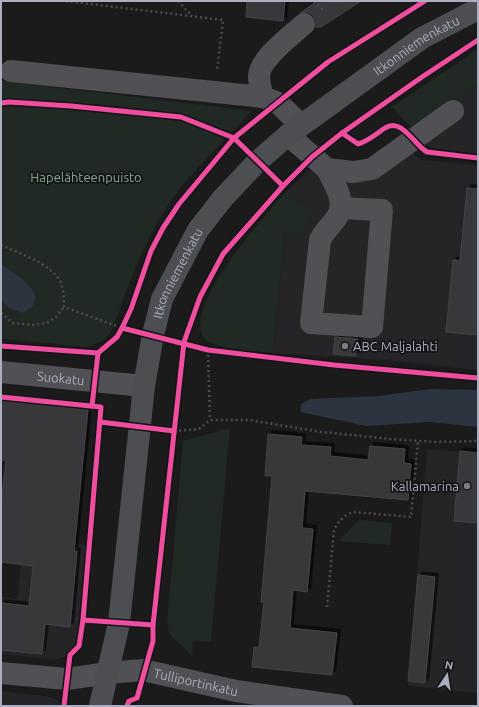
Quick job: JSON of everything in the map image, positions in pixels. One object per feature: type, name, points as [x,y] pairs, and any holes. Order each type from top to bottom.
[{"type":"main road","name":"Itkonniemenkatu","points":[[100,706],[119,622],[144,386],[152,335],[162,299],[198,230],[223,198],[258,161],[295,130],[422,38],[478,9]]},
{"type":"street","points":[[263,97],[259,85],[259,74],[264,63],[304,24]]},
{"type":"street","points":[[11,71],[263,97],[278,103],[295,130],[327,170],[336,185],[341,208],[337,217],[324,232],[320,240],[311,323],[372,327],[382,210],[341,208]]},
{"type":"street","points":[[327,170],[353,172],[372,169],[453,111]]},
{"type":"street","name":"Suokatu","points":[[1,372],[144,386]]},
{"type":"street","name":"Tulliportinkatu","points":[[1,673],[67,679],[143,670],[219,696],[342,706]]},
{"type":"path","points":[[66,1],[223,20],[214,92]]},
{"type":"path","points":[[178,1],[192,16]]},
{"type":"path","points":[[314,1],[324,11]]},
{"type":"path","points":[[1,245],[30,257],[54,273],[61,283],[64,295],[64,308],[56,317],[47,322],[32,325],[13,323],[1,314]]},
{"type":"path","points":[[64,308],[121,330],[152,335]]},
{"type":"path","points":[[121,330],[125,322]]},
{"type":"path","points":[[202,348],[216,351]]},
{"type":"path","points":[[208,350],[210,420]]},
{"type":"path","points":[[140,428],[174,431],[199,429],[210,420],[249,420],[322,432],[418,441],[478,441]]},
{"type":"path","points":[[173,439],[175,424]]},
{"type":"path","points":[[327,607],[334,530],[337,524],[348,514],[353,512],[411,517],[418,441]]},
{"type":"shaded area","points":[[478,84],[478,154],[433,148],[423,143],[412,128]]},
{"type":"shaded area","points":[[410,151],[421,160],[478,165],[478,370],[387,360],[273,353],[285,232],[312,213],[285,193],[309,170],[325,177]]},
{"type":"shaded area","points":[[427,449],[478,453],[478,693],[408,686]]},
{"type":"shaded area","points":[[24,538],[89,545],[79,646],[70,655],[55,660],[1,654],[1,597],[17,599]]},
{"type":"shaded area","points":[[1,691],[45,696],[55,699],[64,706],[1,706]]},
{"type":"green space","points":[[478,49],[478,84],[412,128],[392,107]]},
{"type":"green space","name":"Hapelähteenpuisto","points":[[1,81],[252,111],[199,166],[171,201],[160,218],[142,253],[109,335],[102,341],[88,347],[1,339]]},
{"type":"green space","points":[[285,193],[313,213],[299,233],[285,232],[273,353],[227,348],[210,343],[205,339],[200,326],[204,307],[214,286],[244,241]]},
{"type":"green space","points":[[230,428],[211,642],[193,641],[192,656],[170,635],[167,623],[183,441]]},
{"type":"green space","points":[[359,520],[392,523],[390,545],[339,541]]},
{"type":"water","points":[[1,264],[30,286],[34,293],[35,300],[32,306],[23,313],[9,308],[1,300]]},
{"type":"water","points":[[430,389],[478,390],[478,427],[430,422],[366,426],[301,412],[301,404],[310,399],[379,396]]},
{"type":"building","points":[[247,1],[285,1],[283,21],[246,17]]},
{"type":"building","points":[[317,1],[361,1],[321,27],[316,27],[316,21],[313,15],[308,12],[300,13]]},
{"type":"building","points":[[467,188],[478,189],[478,335],[446,332],[453,260],[460,261]]},
{"type":"building","points":[[335,337],[358,339],[355,356],[333,354]]},
{"type":"building","points":[[1,401],[88,409],[74,551],[77,551],[70,627],[45,624],[42,654],[1,650],[1,603],[29,606],[33,566],[1,562],[1,505],[6,460],[1,460]]},
{"type":"building","points":[[268,434],[302,437],[301,445],[331,447],[330,456],[368,460],[370,446],[405,449],[404,463],[411,464],[408,500],[305,491],[302,528],[313,529],[307,592],[293,590],[290,628],[337,633],[332,675],[252,667],[254,647],[259,647],[264,602],[261,602],[272,476],[265,476]]},
{"type":"building","name":"Kallamarina","points":[[460,451],[478,453],[478,523],[454,521]]},
{"type":"building","points":[[418,575],[435,577],[425,683],[408,681]]},
{"type":"cycle path","points":[[1,346],[98,353],[117,337],[122,328],[131,309],[151,251],[163,228],[179,204],[234,138],[328,62],[425,1]]},
{"type":"cycle path","points":[[127,706],[129,701],[137,698],[153,641],[153,625],[184,342],[200,297],[223,254],[283,186],[312,157],[342,133],[478,40]]},
{"type":"cycle path","points":[[1,103],[9,102],[71,106],[181,117],[234,138],[283,186]]},
{"type":"cycle path","points":[[342,133],[358,144],[369,139],[385,128],[397,126],[408,133],[422,149],[427,152],[478,158]]},
{"type":"cycle path","points":[[122,328],[208,350],[334,365],[478,378]]},
{"type":"cycle path","points":[[92,406],[98,353]]},
{"type":"cycle path","points":[[1,397],[101,407],[83,620],[79,646],[70,655],[64,706]]},
{"type":"cycle path","points":[[100,422],[174,431]]},
{"type":"cycle path","points":[[83,620],[153,625]]},
{"type":"place","name":"ABC Maljalahti","points":[[345,346]]},
{"type":"place","name":"Kallamarina","points":[[467,486]]}]
